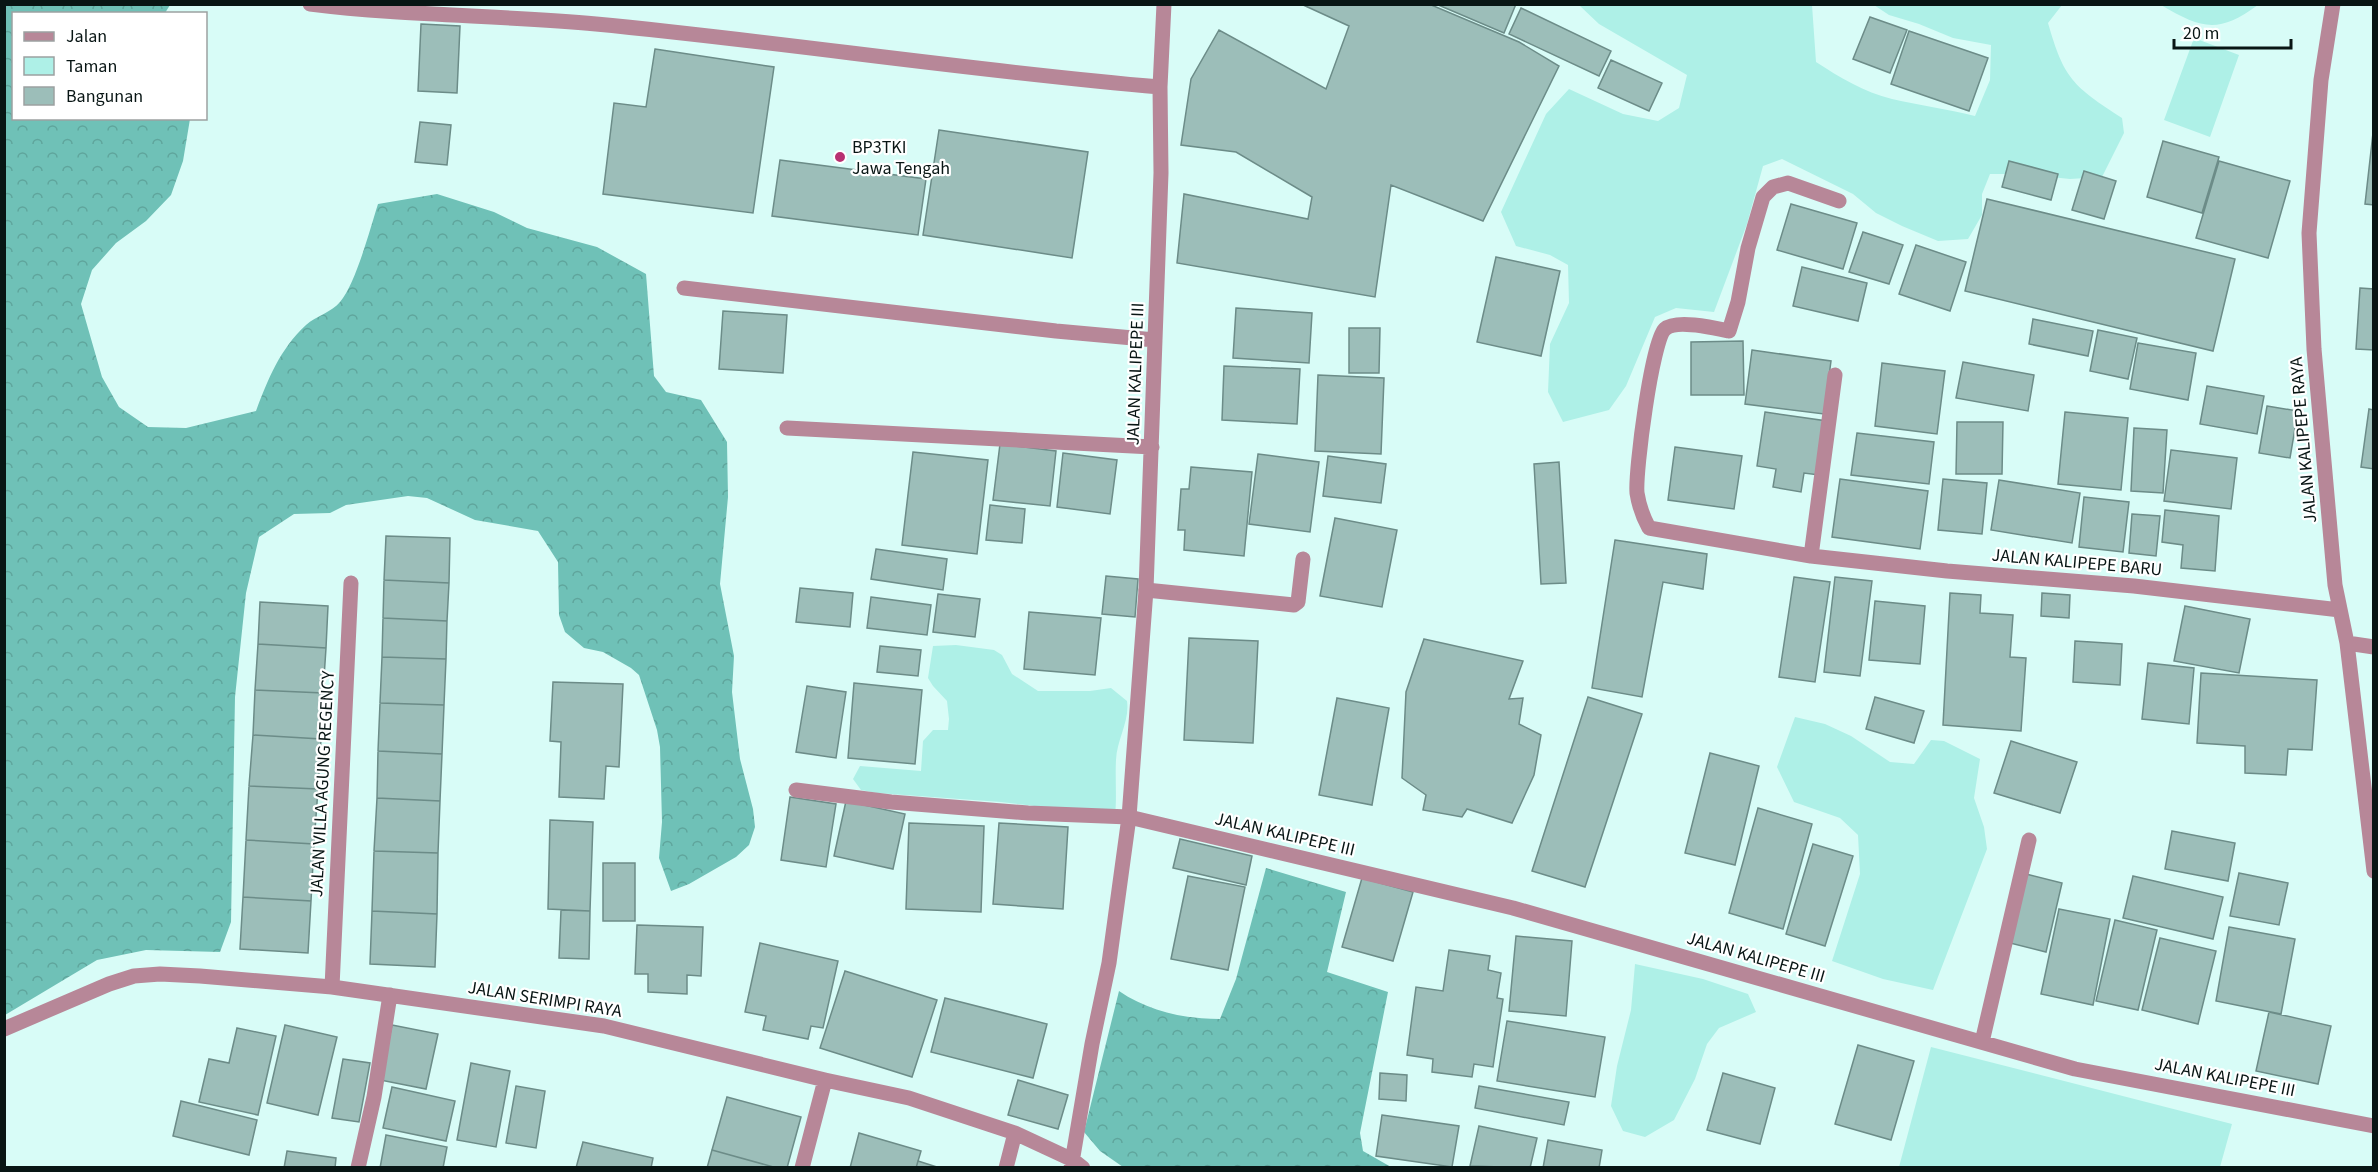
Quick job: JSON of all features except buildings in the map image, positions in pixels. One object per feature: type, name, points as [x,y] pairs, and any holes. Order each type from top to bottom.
[{"type":"street","points":[[310,4],[371,12],[449,14],[596,24],[1048,78],[1160,87]]},
{"type":"street","name":"JALAN KALIPEPE III","points":[[1076,1165],[1092,1044],[1109,963],[1130,817],[1146,590],[1152,447],[1164,4]]},
{"type":"street","name":"JALAN KALIPEPE RAYA","points":[[2332,4],[2321,80],[2309,233],[2314,350],[2335,585],[2347,643],[2373,871]]},
{"type":"street","name":"JALAN KALIPEPE BARU","points":[[1839,201],[1788,183],[1773,187],[1763,198],[1728,331],[1678,324],[1665,328],[1660,337],[1650,385],[1637,492],[1642,514],[1649,528],[1812,556],[1947,571],[2134,586],[2340,610]]},
{"type":"street","points":[[684,288],[1056,332],[1155,340]]},
{"type":"street","points":[[1812,556],[1835,375]]},
{"type":"street","points":[[787,428],[1152,447]]},
{"type":"street","points":[[1146,590],[1294,605],[1298,602],[1303,559]]},
{"type":"street","name":"JALAN VILLA AGUNG REGENCY","points":[[332,987],[351,583]]},
{"type":"street","points":[[2347,643],[2373,647]]},
{"type":"street","name":"JALAN KALIPEPE III","points":[[796,790],[891,802],[1028,813],[1130,817],[1513,908],[2075,1069],[2373,1126]]},
{"type":"street","points":[[1982,1042],[2029,840]]},
{"type":"street","name":"JALAN SERIMPI RAYA","points":[[4,1029],[109,984],[134,976],[190,975],[332,987],[604,1026],[909,1098],[1015,1133],[1076,1165]]},
{"type":"street","points":[[358,1167],[374,1097],[390,995]]},
{"type":"street","points":[[802,1167],[825,1080]]},
{"type":"street","points":[[1006,1167],[1015,1133]]},
{"type":"green space","points":[[5,4],[170,5],[166,12],[12,12],[12,120],[190,120],[183,161],[171,195],[146,221],[116,243],[92,270],[81,304],[102,377],[119,407],[148,427],[186,428],[256,411],[270,376],[289,344],[306,325],[337,305],[346,293],[362,255],[378,204],[437,194],[494,212],[527,228],[597,247],[646,274],[654,376],[666,392],[701,400],[727,442],[728,497],[720,584],[734,656],[732,692],[740,759],[753,809],[755,827],[749,845],[736,857],[689,884],[671,891],[659,858],[662,822],[660,747],[657,730],[639,675],[603,652],[584,648],[565,632],[559,615],[558,562],[538,531],[475,520],[427,498],[408,496],[346,505],[330,513],[294,514],[259,537],[246,593],[235,697],[231,922],[220,952],[146,950],[97,960],[5,1015]]},
{"type":"green space","points":[[2258,4],[2232,21],[2210,25],[2188,19],[2161,5]]},
{"type":"green space","points":[[1581,5],[1812,5],[1816,62],[1852,84],[1882,96],[1975,116],[1990,80],[1991,45],[1953,38],[1889,15],[1874,5],[2062,5],[2048,23],[2059,57],[2081,89],[2122,118],[2124,133],[2102,177],[2070,179],[2023,174],[1990,174],[1982,194],[1982,215],[1968,239],[1938,241],[1902,226],[1876,213],[1853,194],[1782,159],[1763,166],[1747,224],[1714,312],[1676,308],[1655,317],[1626,386],[1609,410],[1563,422],[1548,392],[1550,344],[1569,303],[1568,265],[1550,255],[1516,246],[1501,212],[1546,114],[1569,89],[1623,114],[1658,121],[1679,108],[1687,75],[1599,24]]},
{"type":"green space","points":[[2194,38],[2239,55],[2210,137],[2164,120]]},
{"type":"green space","points":[[956,645],[994,650],[1002,655],[1012,674],[1038,691],[1090,691],[1111,688],[1127,701],[1127,716],[1116,760],[1115,816],[1001,802],[861,790],[853,779],[860,766],[921,771],[923,741],[933,730],[948,730],[947,701],[928,678],[933,646]]},
{"type":"green space","points":[[1795,717],[1825,724],[1851,736],[1890,762],[1914,764],[1931,740],[1944,741],[1980,759],[1974,798],[1984,827],[1987,849],[1933,990],[1883,979],[1832,961],[1860,874],[1858,835],[1840,818],[1794,802],[1777,767]]},
{"type":"green space","points":[[1266,868],[1346,892],[1327,972],[1388,992],[1360,1133],[1363,1151],[1391,1167],[1123,1167],[1100,1151],[1084,1132],[1119,991],[1154,1009],[1193,1017],[1220,1019],[1236,979]]},
{"type":"green space","points":[[1635,964],[1703,979],[1748,994],[1756,1012],[1719,1028],[1707,1044],[1695,1079],[1674,1120],[1645,1137],[1623,1131],[1611,1106],[1617,1066],[1631,1010]]},
{"type":"green space","points":[[1931,1047],[2232,1124],[2220,1167],[1899,1167]]},
{"type":"place","name":"BP3TKI Jawa Tengah","points":[[840,157]]}]
